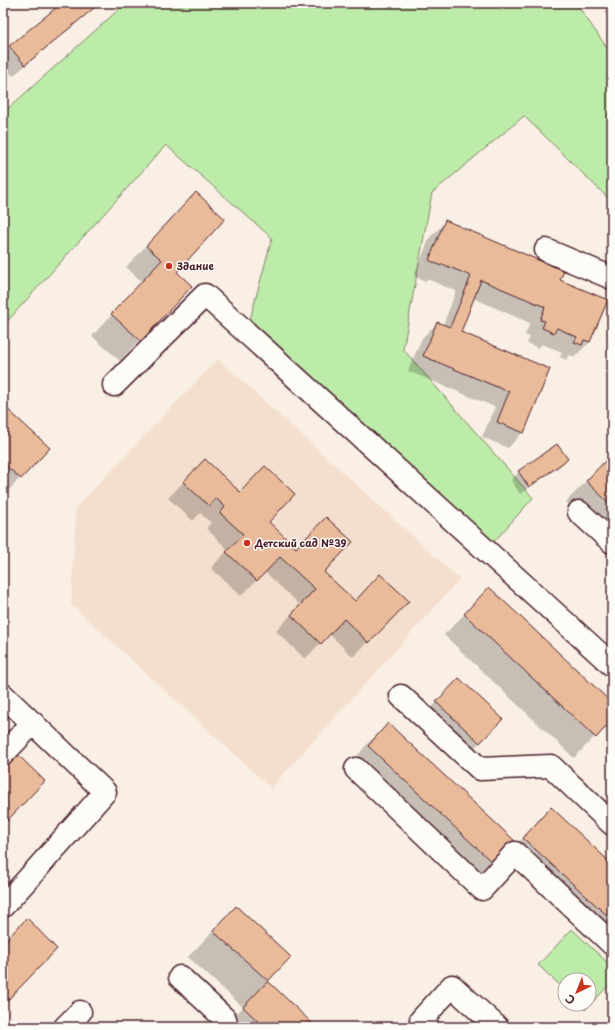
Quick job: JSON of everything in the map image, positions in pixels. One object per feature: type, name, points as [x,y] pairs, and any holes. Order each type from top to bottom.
[{"type":"lane","points":[[546,250],[612,278]]},
{"type":"lane","points":[[114,385],[205,296],[612,665]]},
{"type":"lane","points":[[579,512],[612,542]]},
{"type":"lane","points":[[3,695],[105,792],[3,906]]},
{"type":"lane","points":[[401,696],[480,769],[551,766],[612,824]]},
{"type":"lane","points":[[3,754],[33,723]]},
{"type":"lane","points":[[356,769],[482,889],[515,853],[612,944]]},
{"type":"lane","points":[[180,977],[225,1019],[227,1027]]},
{"type":"lane","points":[[428,1027],[421,1020],[452,986],[497,1027]]},
{"type":"shaded area","name":"Детский сад №39","points":[[218,359],[460,579],[271,788],[71,604],[76,507]]},
{"type":"green space","points":[[126,3],[576,3],[612,55],[612,202],[524,116],[432,193],[403,349],[533,498],[491,545],[249,323],[272,238],[166,145],[3,326],[3,113]]},
{"type":"green space","points":[[572,929],[612,967],[612,982],[597,998],[597,972],[557,972],[557,983],[538,965]]},
{"type":"building","points":[[62,3],[100,3],[25,65],[9,46]]},
{"type":"building","name":"Здание","points":[[196,192],[225,219],[177,272],[192,286],[141,341],[111,314],[162,260],[146,246]]},
{"type":"building","points":[[445,220],[564,271],[560,280],[608,300],[590,342],[584,340],[582,345],[574,342],[577,337],[557,328],[554,333],[542,328],[545,321],[540,320],[545,307],[481,280],[461,332],[550,369],[524,433],[497,422],[509,392],[423,356],[437,322],[450,327],[471,276],[442,264],[441,266],[429,260]]},
{"type":"building","points":[[3,405],[50,448],[21,479],[3,463]]},
{"type":"building","points":[[557,444],[568,459],[529,487],[518,471]]},
{"type":"building","points":[[608,458],[612,462],[612,506],[586,481]]},
{"type":"building","points":[[205,459],[240,492],[265,466],[295,494],[269,522],[296,548],[326,517],[353,542],[324,572],[355,601],[380,574],[409,601],[369,643],[344,619],[321,644],[291,615],[315,589],[280,557],[257,581],[226,552],[243,534],[220,513],[225,507],[216,498],[209,506],[183,482]]},
{"type":"building","points":[[489,587],[612,703],[612,720],[596,738],[464,614]]},
{"type":"building","points":[[459,678],[503,719],[480,743],[436,702]]},
{"type":"building","points":[[388,723],[516,842],[495,865],[368,746]]},
{"type":"building","points":[[15,752],[45,781],[3,825],[3,764]]},
{"type":"building","points":[[551,807],[612,864],[612,920],[523,838]]},
{"type":"building","points":[[236,906],[291,957],[268,981],[213,931]]},
{"type":"building","points":[[27,918],[57,949],[3,1005],[3,943]]},
{"type":"building","points":[[268,981],[316,1027],[264,1027],[243,1007]]},
{"type":"place","name":"Здание","points":[[169,266]]},
{"type":"place","name":"Детский сад №39","points":[[247,543]]}]
